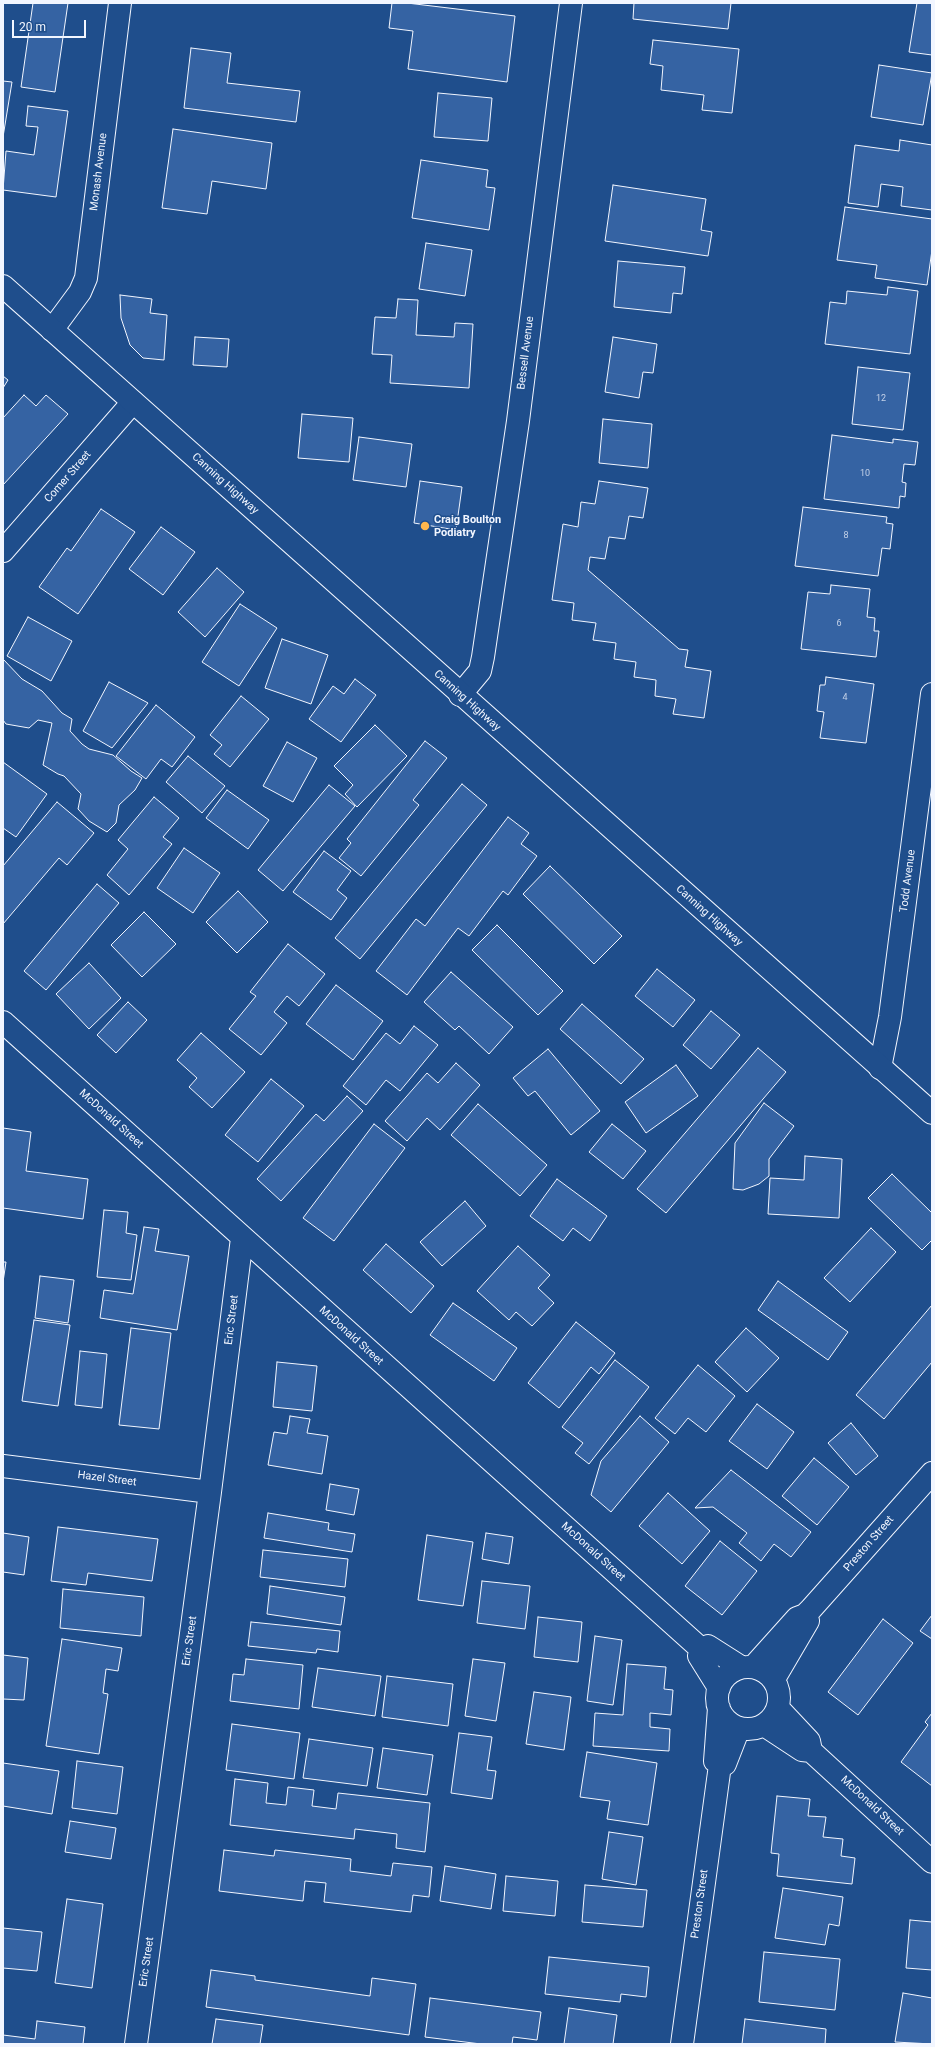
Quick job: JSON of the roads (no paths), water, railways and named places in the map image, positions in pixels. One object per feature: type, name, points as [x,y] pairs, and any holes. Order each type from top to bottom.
[{"type":"main road","name":"Monash Avenue","points":[[52,330],[80,292],[86,278],[120,3]]},
{"type":"main road","name":"Bessell Avenue","points":[[460,695],[477,676],[483,657],[518,422],[571,3]]},
{"type":"main road","name":"Canning Highway","points":[[3,286],[460,695],[932,1113]]},
{"type":"main road","name":"Comer Street","points":[[3,551],[133,402]]},
{"type":"main road","name":"Todd Avenue","points":[[880,1068],[890,1017],[932,694]]},
{"type":"main road","name":"McDonald Street","points":[[3,1022],[701,1649]]},
{"type":"main road","name":"Eric Street","points":[[136,2044],[210,1492],[242,1238]]},
{"type":"main road","name":"Hazel Street","points":[[3,1466],[210,1492]]},
{"type":"main road","name":"Preston Street","points":[[747,1667],[797,1618],[805,1615],[932,1473]]},
{"type":"main road","name":"Preston Street","points":[[774,1679],[808,1621],[805,1615]]},
{"type":"main road","points":[[708,1646],[747,1667],[761,1669],[774,1679],[779,1690],[778,1708],[770,1721],[756,1729],[739,1728],[726,1720],[719,1698],[699,1656],[701,1649],[708,1646]]},
{"type":"main road","points":[[719,1698],[724,1678],[747,1667]]},
{"type":"main road","name":"Preston Street","points":[[719,1698],[715,1761],[720,1765]]},
{"type":"main road","name":"McDonald Street","points":[[778,1708],[808,1740],[811,1751],[932,1862]]},
{"type":"main road","name":"McDonald Street","points":[[764,1725],[802,1750],[811,1751]]},
{"type":"main road","name":"Preston Street","points":[[720,1765],[725,1764],[739,1728]]},
{"type":"main road","name":"Preston Street","points":[[682,2044],[720,1765]]},
{"type":"place","name":"Craig Boulton Podiatry","points":[[425,526]]}]
